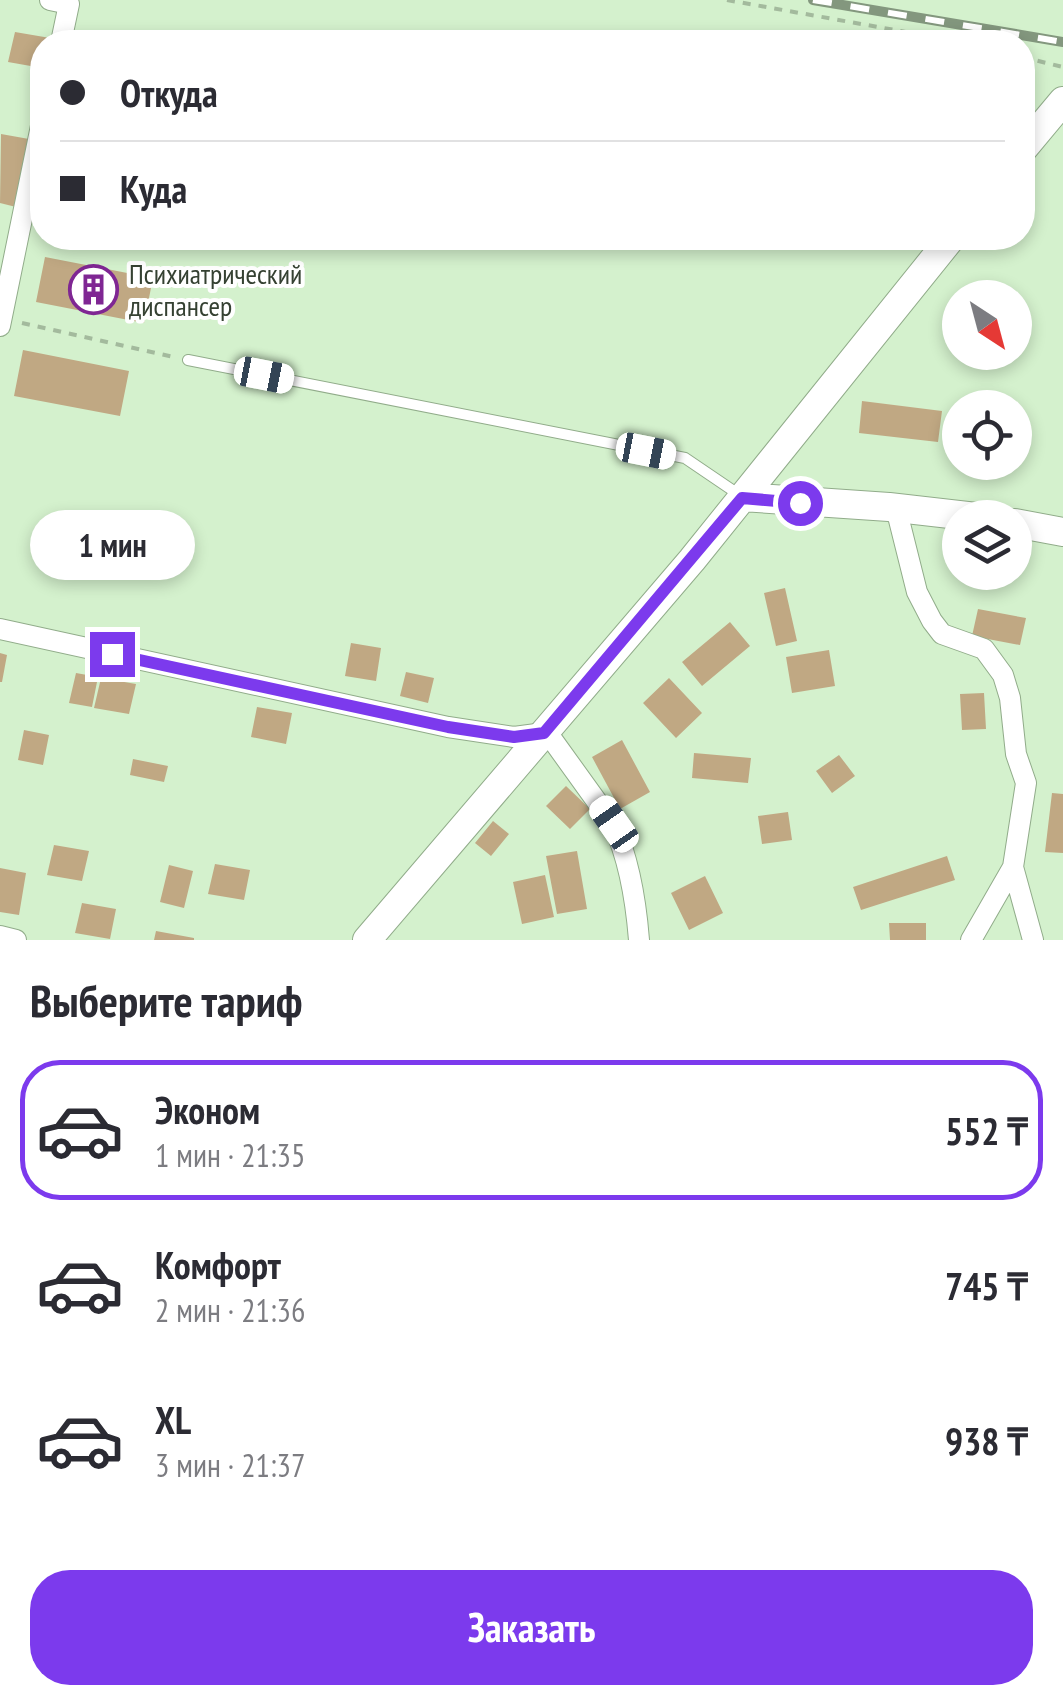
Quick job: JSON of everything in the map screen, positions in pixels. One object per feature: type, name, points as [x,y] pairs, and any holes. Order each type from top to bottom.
[{"type":"street","points":[[50,0],[70,4],[64,30]]},
{"type":"street","points":[[1035,135],[1063,102]]},
{"type":"street","points":[[1,321],[30,180]]},
{"type":"street","points":[[367,940],[742,498],[940,250]]},
{"type":"street","points":[[742,498],[942,513]]},
{"type":"street","points":[[896,508],[917,592],[936,628],[984,649],[1003,676],[1010,698],[1016,754],[1026,783],[1012,867],[971,940]]},
{"type":"street","points":[[1032,526],[1063,532]]},
{"type":"street","points":[[0,629],[448,727],[514,737],[544,733],[614,824],[637,913],[639,940]]},
{"type":"street","points":[[1012,867],[1033,940]]},
{"type":"street","points":[[0,936],[16,940]]},
{"type":"lane","points":[[188,360],[685,458],[742,498]]},
{"type":"path","points":[[727,0],[895,30]]},
{"type":"path","points":[[1035,60],[1063,67]]},
{"type":"path","points":[[1,321],[188,360]]},
{"type":"building","points":[[15,32],[30,35],[30,66],[8,62]]},
{"type":"building","points":[[1,134],[29,139],[16,207],[0,203]]},
{"type":"building","name":"Психиатрический диспансер","points":[[45,257],[153,278],[144,323],[36,302]]},
{"type":"building","points":[[23,350],[129,371],[120,416],[14,396]]},
{"type":"building","points":[[862,401],[942,411],[938,442],[859,433]]},
{"type":"building","points":[[785,588],[797,641],[776,646],[764,593]]},
{"type":"building","points":[[978,609],[1026,618],[1020,645],[972,636]]},
{"type":"building","points":[[730,622],[750,646],[702,686],[682,662]]},
{"type":"building","points":[[351,643],[381,648],[376,681],[345,676]]},
{"type":"building","points":[[829,650],[835,686],[792,693],[786,657]]},
{"type":"building","points":[[0,653],[7,655],[2,682],[0,682]]},
{"type":"building","points":[[406,672],[434,678],[428,703],[400,696]]},
{"type":"building","points":[[76,673],[98,677],[92,707],[69,703]]},
{"type":"building","points":[[101,678],[136,684],[129,714],[94,708]]},
{"type":"building","points":[[669,678],[702,713],[676,738],[643,703]]},
{"type":"building","points":[[984,693],[986,729],[962,730],[960,694]]},
{"type":"building","points":[[257,707],[292,713],[286,744],[251,737]]},
{"type":"building","points":[[24,730],[49,735],[43,765],[18,760]]},
{"type":"building","points":[[622,740],[650,792],[620,809],[592,757]]},
{"type":"building","points":[[694,753],[751,758],[748,783],[692,778]]},
{"type":"building","points":[[839,755],[855,776],[832,793],[816,771]]},
{"type":"building","points":[[133,759],[168,766],[164,782],[130,775]]},
{"type":"building","points":[[566,786],[590,809],[570,829],[546,806]]},
{"type":"building","points":[[1052,793],[1063,794],[1063,853],[1045,852]]},
{"type":"building","points":[[788,812],[792,840],[762,844],[758,816]]},
{"type":"building","points":[[493,821],[509,834],[491,856],[475,843]]},
{"type":"building","points":[[54,845],[89,851],[82,881],[47,875]]},
{"type":"building","points":[[577,851],[587,909],[557,914],[546,856]]},
{"type":"building","points":[[947,856],[955,880],[861,910],[853,887]]},
{"type":"building","points":[[215,864],[250,870],[244,900],[208,894]]},
{"type":"building","points":[[169,865],[193,871],[184,908],[160,902]]},
{"type":"building","points":[[0,868],[26,873],[19,915],[0,912]]},
{"type":"building","points":[[545,875],[554,917],[522,924],[513,882]]},
{"type":"building","points":[[705,876],[723,913],[689,930],[671,893]]},
{"type":"building","points":[[82,903],[116,909],[110,939],[75,933]]},
{"type":"building","points":[[889,923],[926,923],[926,940],[890,940]]},
{"type":"building","points":[[156,931],[194,938],[194,940],[154,940]]},
{"type":"railway","points":[[813,0],[992,30]]},
{"type":"railway","points":[[1035,37],[1063,42]]},
{"type":"place","name":"Психиатрический диспансер","points":[[94,290]]},
{"type":"route","points":[[112,654],[448,727],[514,737],[544,733],[742,498],[800,503]]}]
